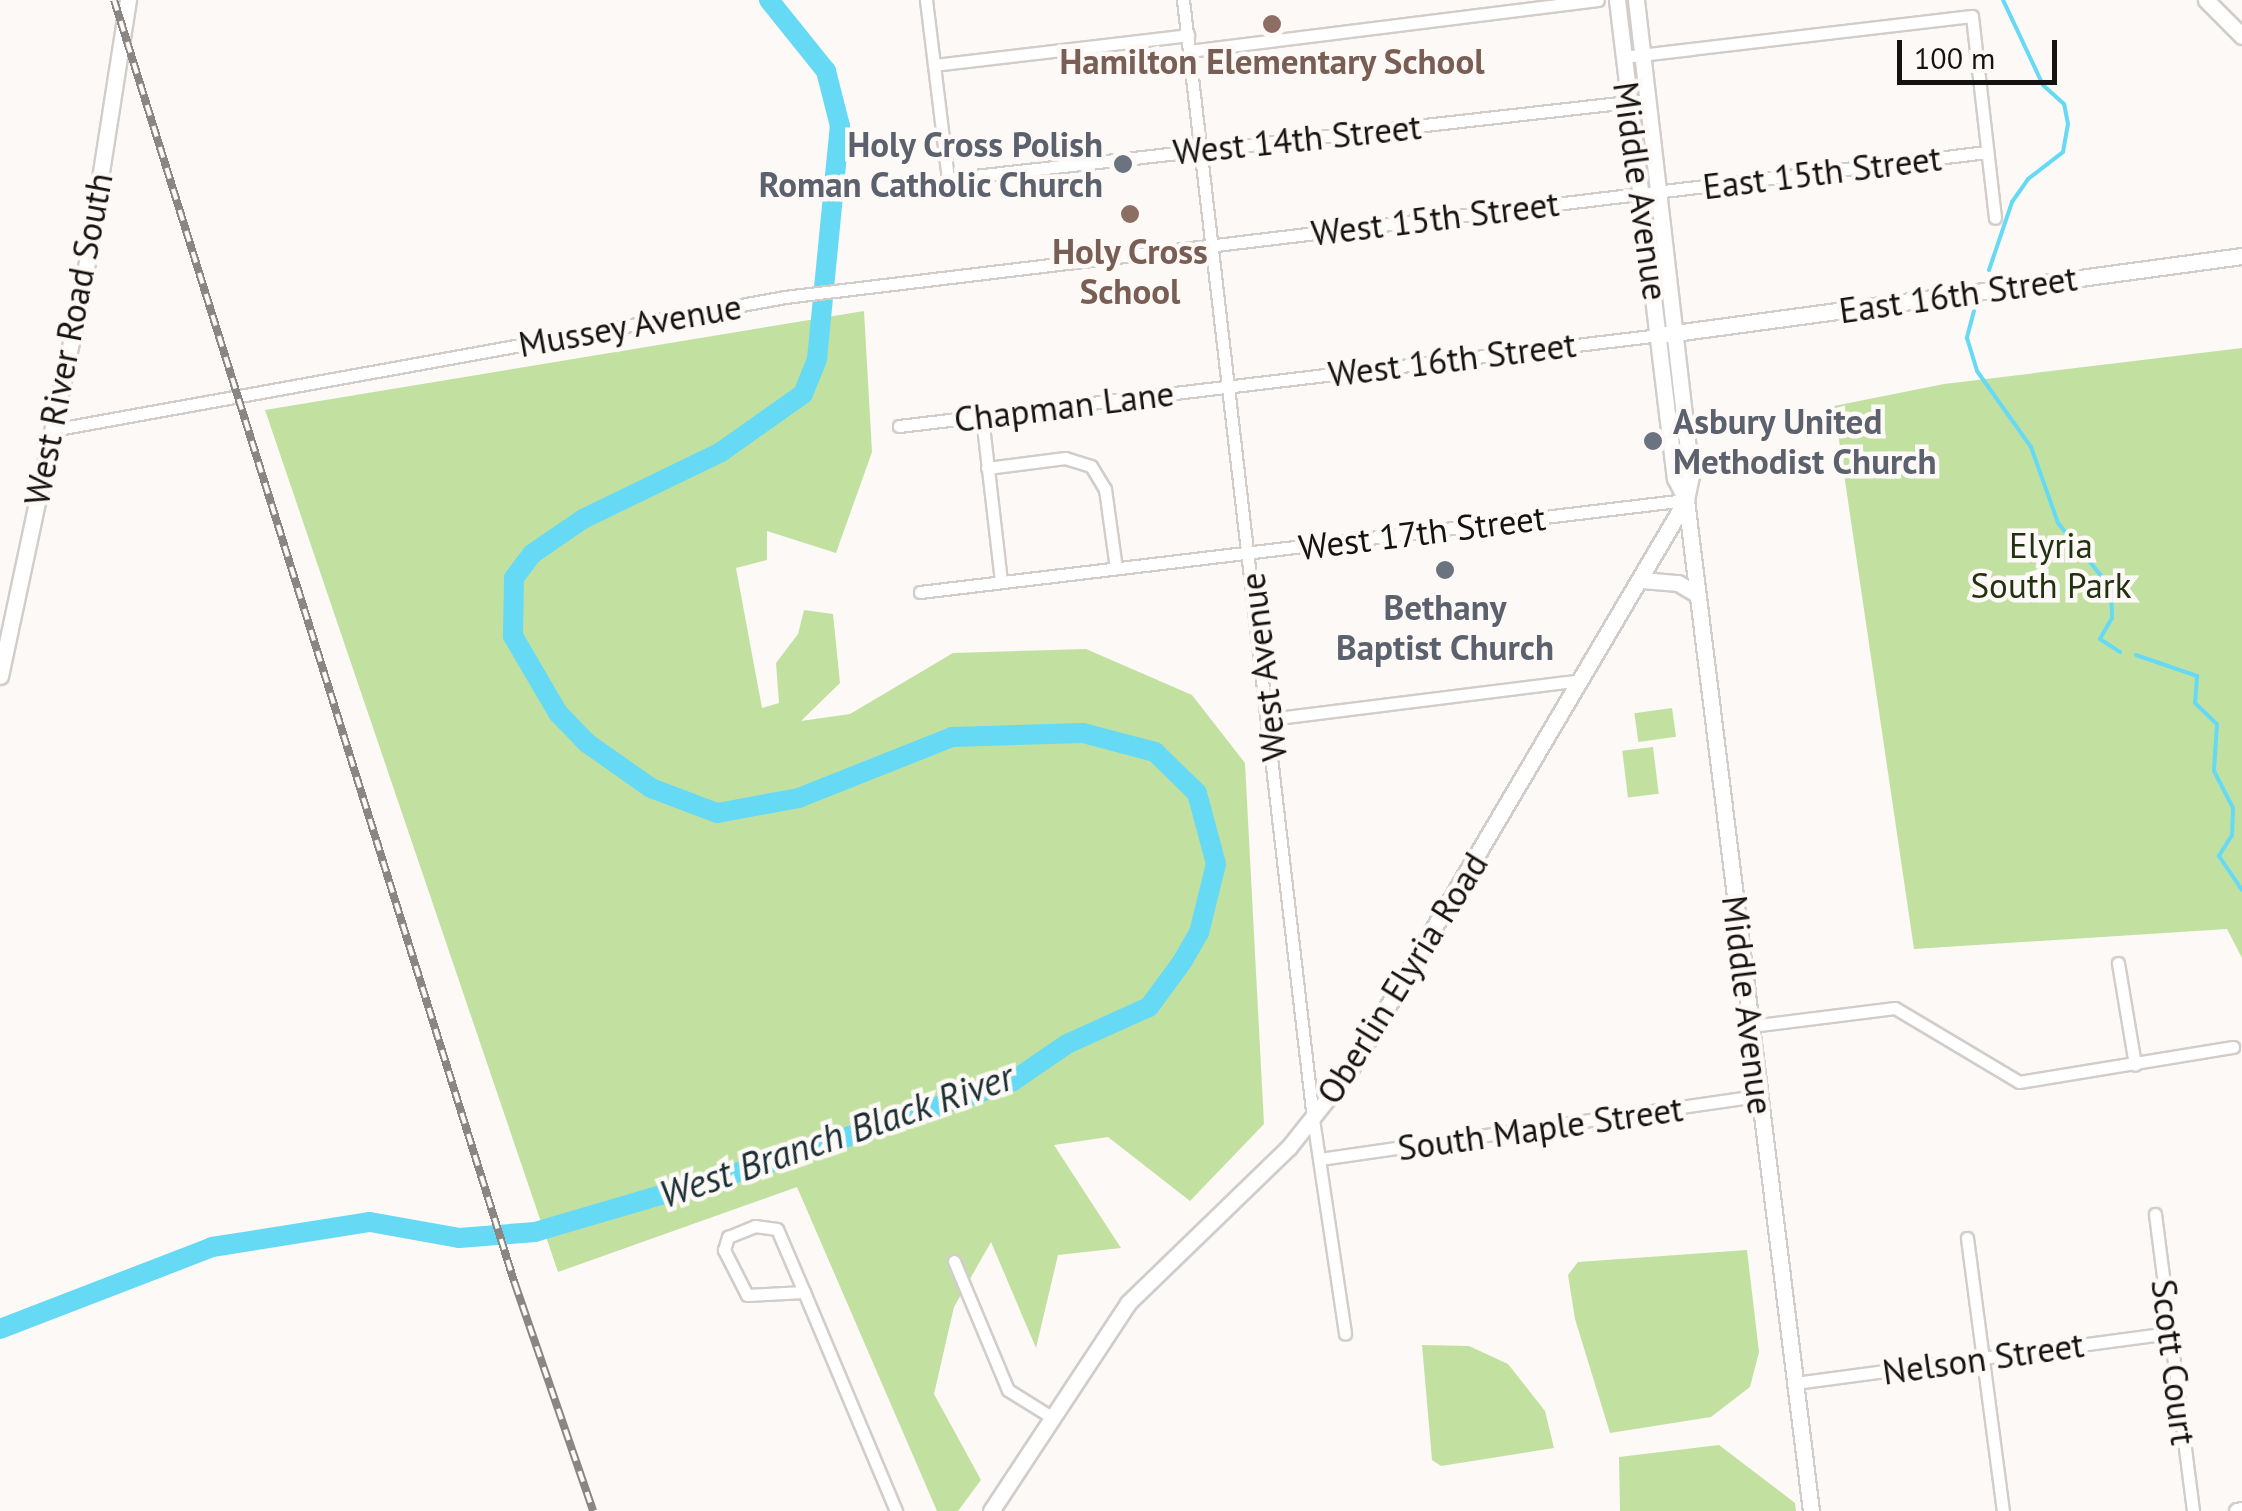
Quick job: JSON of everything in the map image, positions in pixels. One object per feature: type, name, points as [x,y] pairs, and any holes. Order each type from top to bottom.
[{"type":"main road","name":"West River Road South","points":[[0,676],[92,237],[128,0]]},
{"type":"main road","name":"Middle Avenue","points":[[1616,0],[1628,102],[1649,192]]},
{"type":"main road","name":"Middle Avenue","points":[[1636,0],[1646,100],[1649,192],[1691,476],[1686,500],[1811,1511]]},
{"type":"main road","points":[[2206,0],[2242,36]]},
{"type":"main road","name":"East 16th Street","points":[[1667,334],[2242,256]]},
{"type":"main road","name":"Oberlin Elyria Road","points":[[991,1511],[1050,1416],[1128,1304],[1314,1119],[1350,1070],[1686,500]]},
{"type":"main road","points":[[1642,580],[1678,583],[1698,595]]},
{"type":"street","points":[[926,0],[934,65],[1188,35]]},
{"type":"street","name":"West Avenue","points":[[1184,0],[1314,1119],[1345,1334]]},
{"type":"street","points":[[1190,51],[1598,0]]},
{"type":"street","points":[[1623,57],[1972,16],[1994,218]]},
{"type":"street","name":"West 14th Street","points":[[934,65],[948,179],[1646,100]]},
{"type":"street","name":"East 15th Street","points":[[1649,192],[1987,152]]},
{"type":"street","name":"West 15th Street","points":[[1212,245],[1649,192]]},
{"type":"street","name":"Mussey Avenue","points":[[52,430],[800,296],[1212,245]]},
{"type":"street","name":"West 16th Street","points":[[1229,385],[1667,334]]},
{"type":"street","name":"Chapman Lane","points":[[899,426],[1229,385]]},
{"type":"street","points":[[982,417],[1001,581]]},
{"type":"street","points":[[987,468],[1065,458],[1091,466],[1105,489],[1116,568]]},
{"type":"street","name":"West 17th Street","points":[[920,592],[1686,500]]},
{"type":"street","points":[[1269,719],[1582,680]]},
{"type":"street","points":[[2118,963],[2135,1065]]},
{"type":"street","points":[[1750,1026],[1895,1008],[2013,1082],[2233,1047]]},
{"type":"street","name":"South Maple Street","points":[[1320,1159],[1759,1096]]},
{"type":"street","name":"Scott Court","points":[[2155,1214],[2193,1511]]},
{"type":"street","points":[[804,1292],[752,1297],[732,1272],[724,1250],[728,1237],[775,1223],[804,1292],[896,1511]]},
{"type":"street","points":[[1967,1238],[2003,1511]]},
{"type":"street","points":[[954,1260],[1008,1390],[1050,1416]]},
{"type":"street","name":"Nelson Street","points":[[1795,1383],[2170,1333]]},
{"type":"green space","points":[[864,311],[872,452],[836,553],[767,531],[767,560],[736,568],[762,708],[779,703],[776,663],[798,634],[804,610],[833,614],[840,683],[801,721],[850,714],[953,653],[1086,649],[1192,695],[1245,763],[1264,1124],[1190,1201],[1108,1137],[1054,1145],[1121,1248],[1058,1255],[1036,1348],[991,1242],[954,1307],[934,1394],[981,1480],[958,1511],[937,1511],[797,1187],[558,1272],[265,410]]},
{"type":"green space","name":"Elyria South Park","points":[[2242,348],[2242,958],[2227,929],[1914,949],[1834,406],[1944,384]]},
{"type":"green space","points":[[1672,708],[1676,737],[1638,742],[1634,713]]},
{"type":"green space","points":[[1653,747],[1659,794],[1628,797],[1622,751]]},
{"type":"green space","points":[[1747,1250],[1759,1352],[1750,1387],[1711,1417],[1610,1433],[1575,1319],[1568,1275],[1578,1262]]},
{"type":"green space","points":[[1422,1345],[1469,1346],[1508,1364],[1545,1411],[1554,1448],[1441,1466],[1432,1460]]},
{"type":"green space","points":[[1719,1445],[1795,1503],[1796,1511],[1620,1511],[1619,1457]]},
{"type":"waterway","name":"West Branch Black River","points":[[0,1329],[212,1247],[370,1222],[459,1238],[535,1232],[770,1163],[1013,1081],[1067,1044],[1149,1007],[1199,933],[1216,864],[1197,793],[1155,752],[1083,733],[952,737],[799,798],[717,813],[651,788],[587,743],[558,713],[513,636],[514,578],[532,554],[583,519],[721,452],[803,394],[817,359],[840,126],[826,71],[769,0]]},
{"type":"waterway","points":[[1989,270],[2012,202],[2028,179],[2063,152],[2068,124],[2064,104],[2043,85],[2003,0]]},
{"type":"waterway","points":[[1974,311],[1967,338],[1977,371],[2031,447],[2058,523],[2111,588],[2112,618],[2100,639],[2120,652]]},
{"type":"waterway","points":[[2136,655],[2197,676],[2195,703],[2217,724],[2214,771],[2233,808],[2232,835],[2219,856],[2242,890]]},
{"type":"railway","points":[[114,0],[515,1284],[593,1511]]},
{"type":"place","name":"Hamilton Elementary School","points":[[1272,24]]},
{"type":"place","name":"Holy Cross Polish Roman Catholic Church","points":[[1123,164]]},
{"type":"place","name":"Holy Cross School","points":[[1130,214]]},
{"type":"place","name":"Asbury United Methodist Church","points":[[1653,441]]},
{"type":"place","name":"Bethany Baptist Church","points":[[1445,570]]}]
